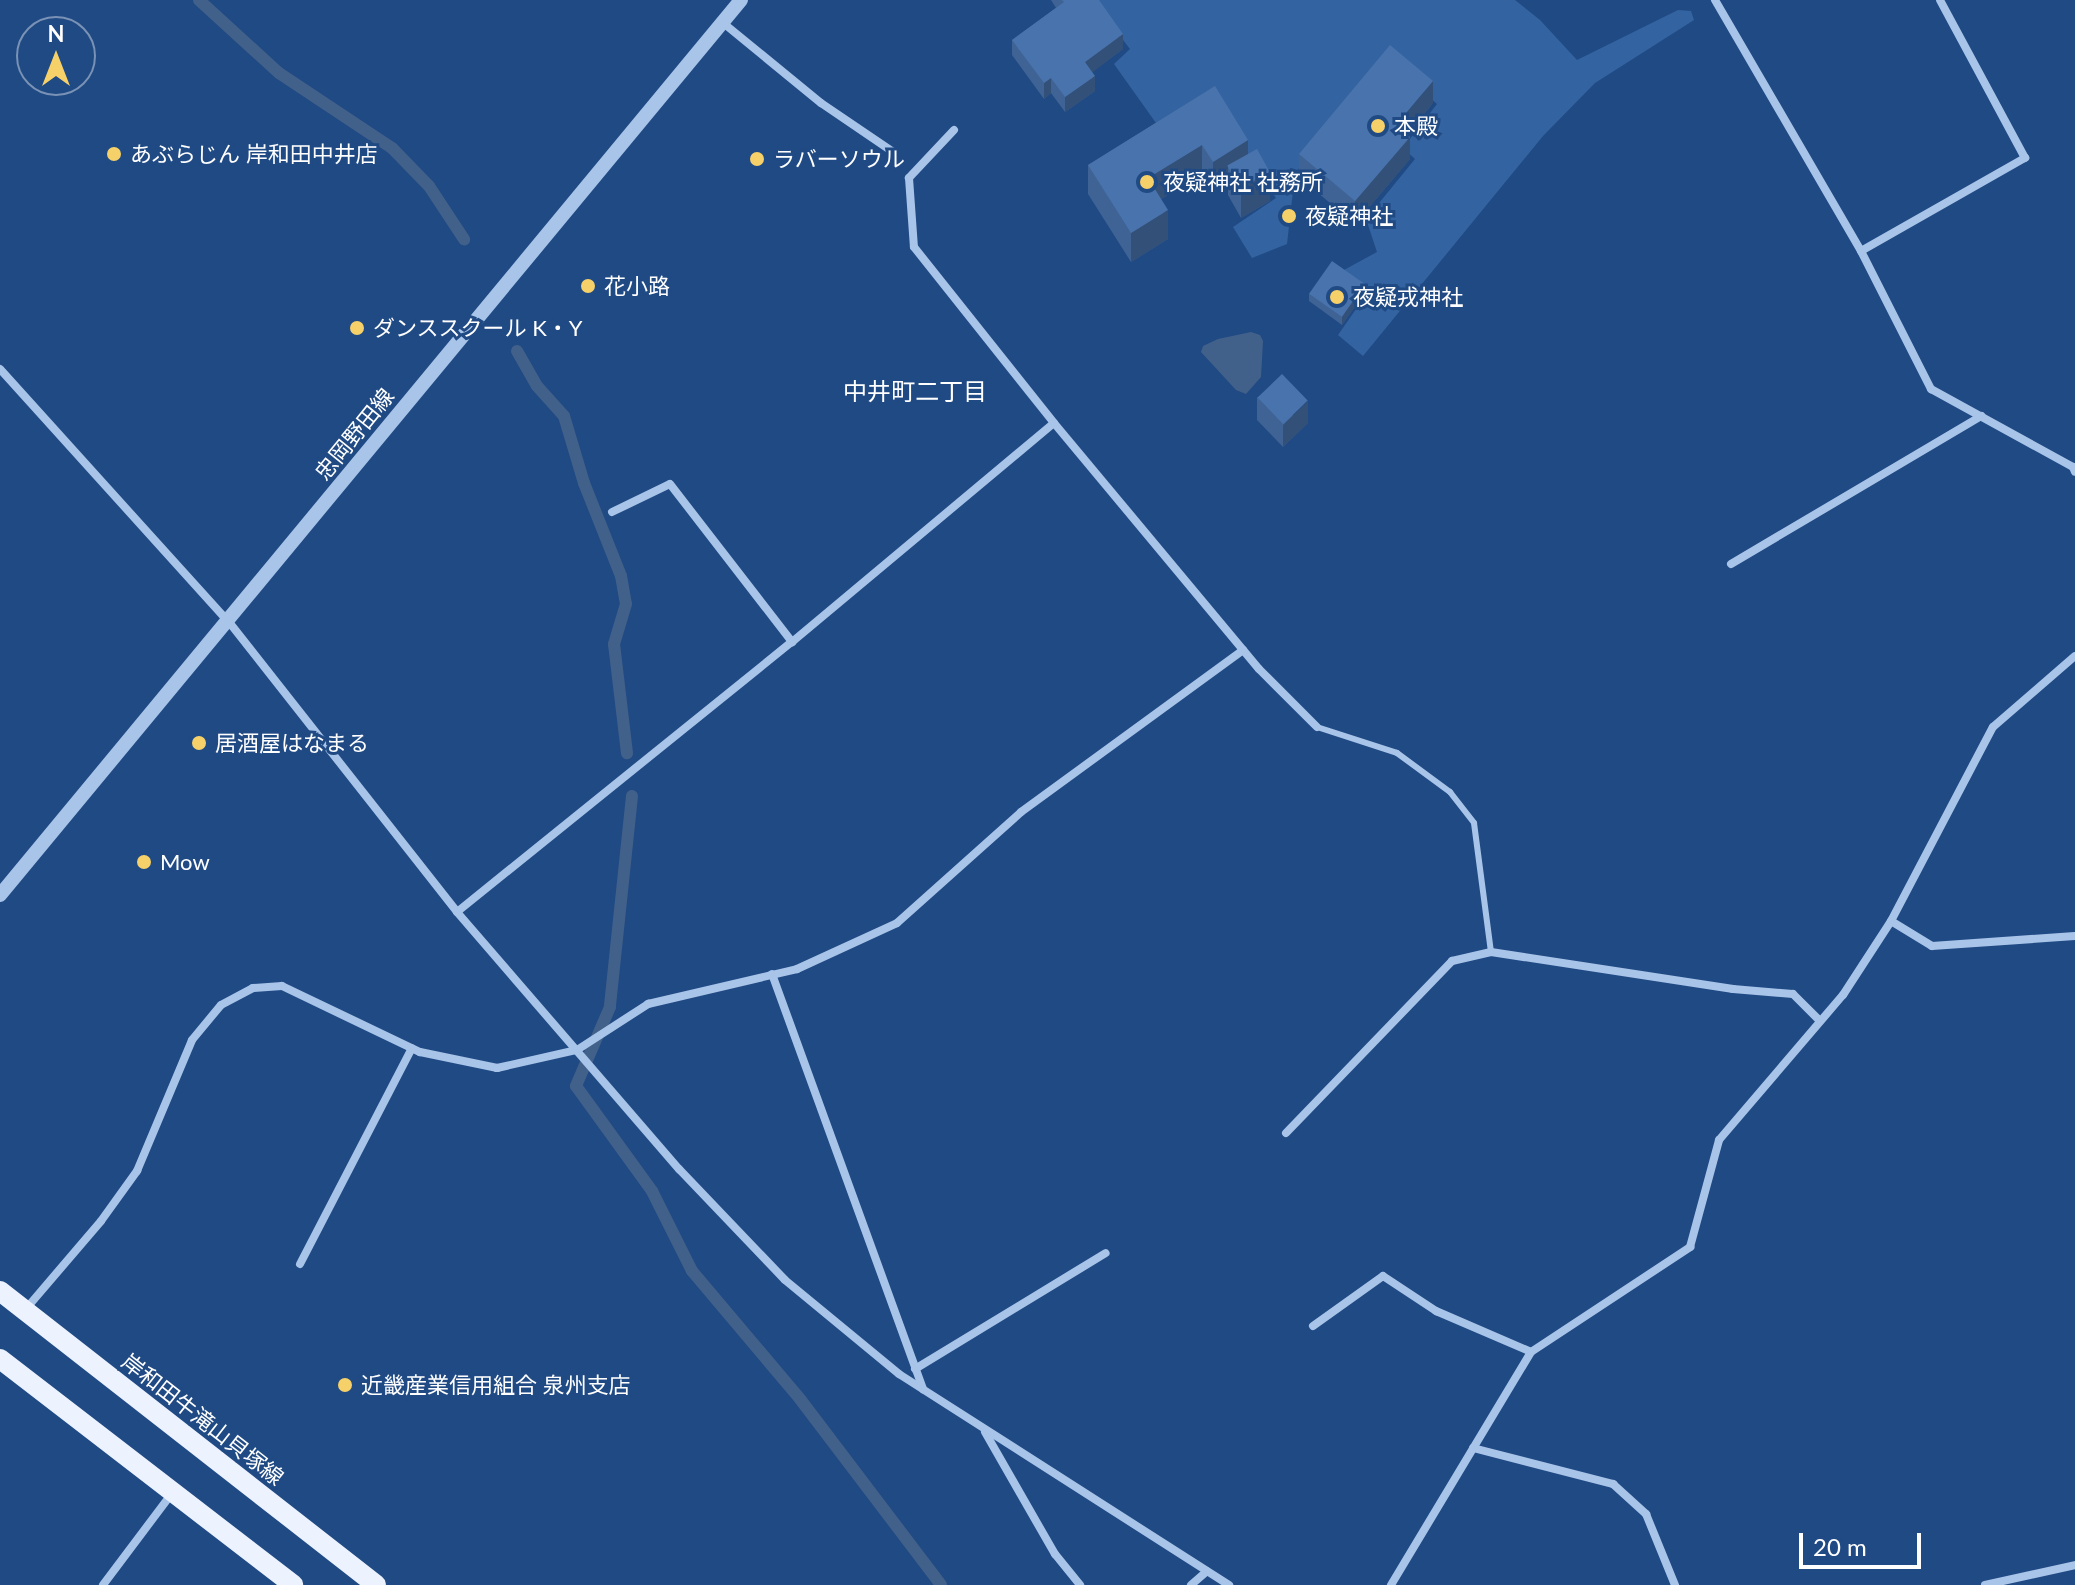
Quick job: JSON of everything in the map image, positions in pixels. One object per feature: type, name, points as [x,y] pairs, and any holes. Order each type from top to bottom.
[{"type":"main road","name":"岸和田牛滝山貝塚線","points":[[0,1291],[376,1585]]},
{"type":"main road","points":[[0,1359],[293,1585]]},
{"type":"street","name":"忠岡野田線","points":[[0,895],[741,0]]},
{"type":"street","points":[[1715,0],[1861,251],[1931,389],[2073,467],[2075,472]]},
{"type":"street","points":[[1861,251],[2025,158],[1940,0]]},
{"type":"street","points":[[722,22],[821,103],[893,152]]},
{"type":"street","points":[[954,130],[909,178],[914,247],[1054,423],[1243,650],[1317,727]]},
{"type":"street","points":[[0,369],[229,622],[457,912],[679,1169],[785,1280],[899,1374],[1229,1585]]},
{"type":"street","points":[[1731,564],[1981,416]]},
{"type":"street","points":[[457,912],[792,642],[1054,423]]},
{"type":"street","points":[[612,512],[670,484],[792,642]]},
{"type":"street","points":[[25,1310],[101,1221],[137,1171],[192,1040],[221,1005],[253,988],[282,986],[412,1048],[497,1068],[577,1050],[648,1004],[797,969],[897,923],[1021,812],[1243,650]]},
{"type":"street","points":[[1391,1585],[1531,1352],[1690,1247],[1719,1140],[1843,995],[1891,921],[1993,727],[2075,656]]},
{"type":"street","points":[[1891,921],[1932,946],[2075,936]]},
{"type":"street","points":[[1286,1133],[1452,961],[1491,952],[1733,989],[1793,994],[1819,1020]]},
{"type":"street","points":[[772,974],[923,1389]]},
{"type":"street","points":[[300,1264],[412,1048]]},
{"type":"street","points":[[915,1369],[1106,1253]]},
{"type":"street","points":[[1313,1326],[1383,1276],[1436,1311],[1531,1352]]},
{"type":"street","points":[[983,1428],[1055,1554],[1080,1585]]},
{"type":"street","points":[[1473,1448],[1613,1484],[1646,1514],[1675,1585]]},
{"type":"street","points":[[103,1585],[173,1492]]},
{"type":"street","points":[[1985,1585],[2075,1565]]},
{"type":"street","points":[[1191,1585],[1207,1571]]},
{"type":"lane","points":[[1317,727],[1397,753],[1450,792],[1474,823],[1491,952]]},
{"type":"shaded area","points":[[1092,0],[1515,0],[1540,20],[1577,60],[1678,10],[1691,11],[1694,20],[1595,83],[1543,136],[1363,356],[1338,335],[1370,289],[1344,270],[1377,252],[1366,219],[1415,159],[1403,148],[1437,104],[1390,63],[1295,173],[1287,244],[1252,258],[1233,227],[1276,198],[1216,110],[1166,137],[1114,64],[1130,49]]},
{"type":"shaded area","points":[[1251,332],[1260,335],[1263,341],[1261,377],[1246,394],[1236,390],[1201,352],[1203,346],[1218,339]]},
{"type":"building","points":[[1062,0],[1099,0],[1123,34],[1085,62],[1095,76],[1065,97],[1051,78],[1044,83],[1012,40],[1064,2]]},
{"type":"building","name":"本殿","points":[[1390,45],[1433,81],[1396,125],[1410,137],[1355,201],[1299,154]]},
{"type":"building","points":[[1215,86],[1248,140],[1213,162],[1202,145],[1148,178],[1168,210],[1131,233],[1088,165]]},
{"type":"building","points":[[1257,149],[1270,172],[1240,188],[1227,165]]},
{"type":"building","name":"夜疑戎神社","points":[[1332,261],[1365,284],[1342,317],[1309,294]]},
{"type":"building","points":[[1282,374],[1308,401],[1283,424],[1258,398]]},
{"type":"waterway","points":[[199,0],[279,73],[392,148],[429,186],[464,239]]},
{"type":"waterway","points":[[517,351],[537,386],[564,416],[584,483],[621,576],[626,604],[614,644],[627,753]]},
{"type":"waterway","points":[[632,796],[610,1007],[576,1086],[652,1191],[692,1271],[800,1399],[941,1585]]},
{"type":"place","name":"本殿","points":[[1378,126]]},
{"type":"place","name":"あぶらじん 岸和田中井店","points":[[114,154]]},
{"type":"place","name":"ラバーソウル","points":[[757,159]]},
{"type":"place","name":"夜疑神社 社務所","points":[[1147,182]]},
{"type":"place","name":"夜疑神社","points":[[1289,216]]},
{"type":"place","name":"花小路","points":[[588,286]]},
{"type":"place","name":"夜疑戎神社","points":[[1337,297]]},
{"type":"place","name":"ダンススクール K・Y","points":[[357,328]]},
{"type":"place","name":"居酒屋はなまる","points":[[199,743]]},
{"type":"place","name":"Mow","points":[[144,862]]},
{"type":"place","name":"近畿産業信用組合 泉州支店","points":[[345,1385]]},
{"type":"district","name":"中井町二丁目","points":[[915,391]]}]
